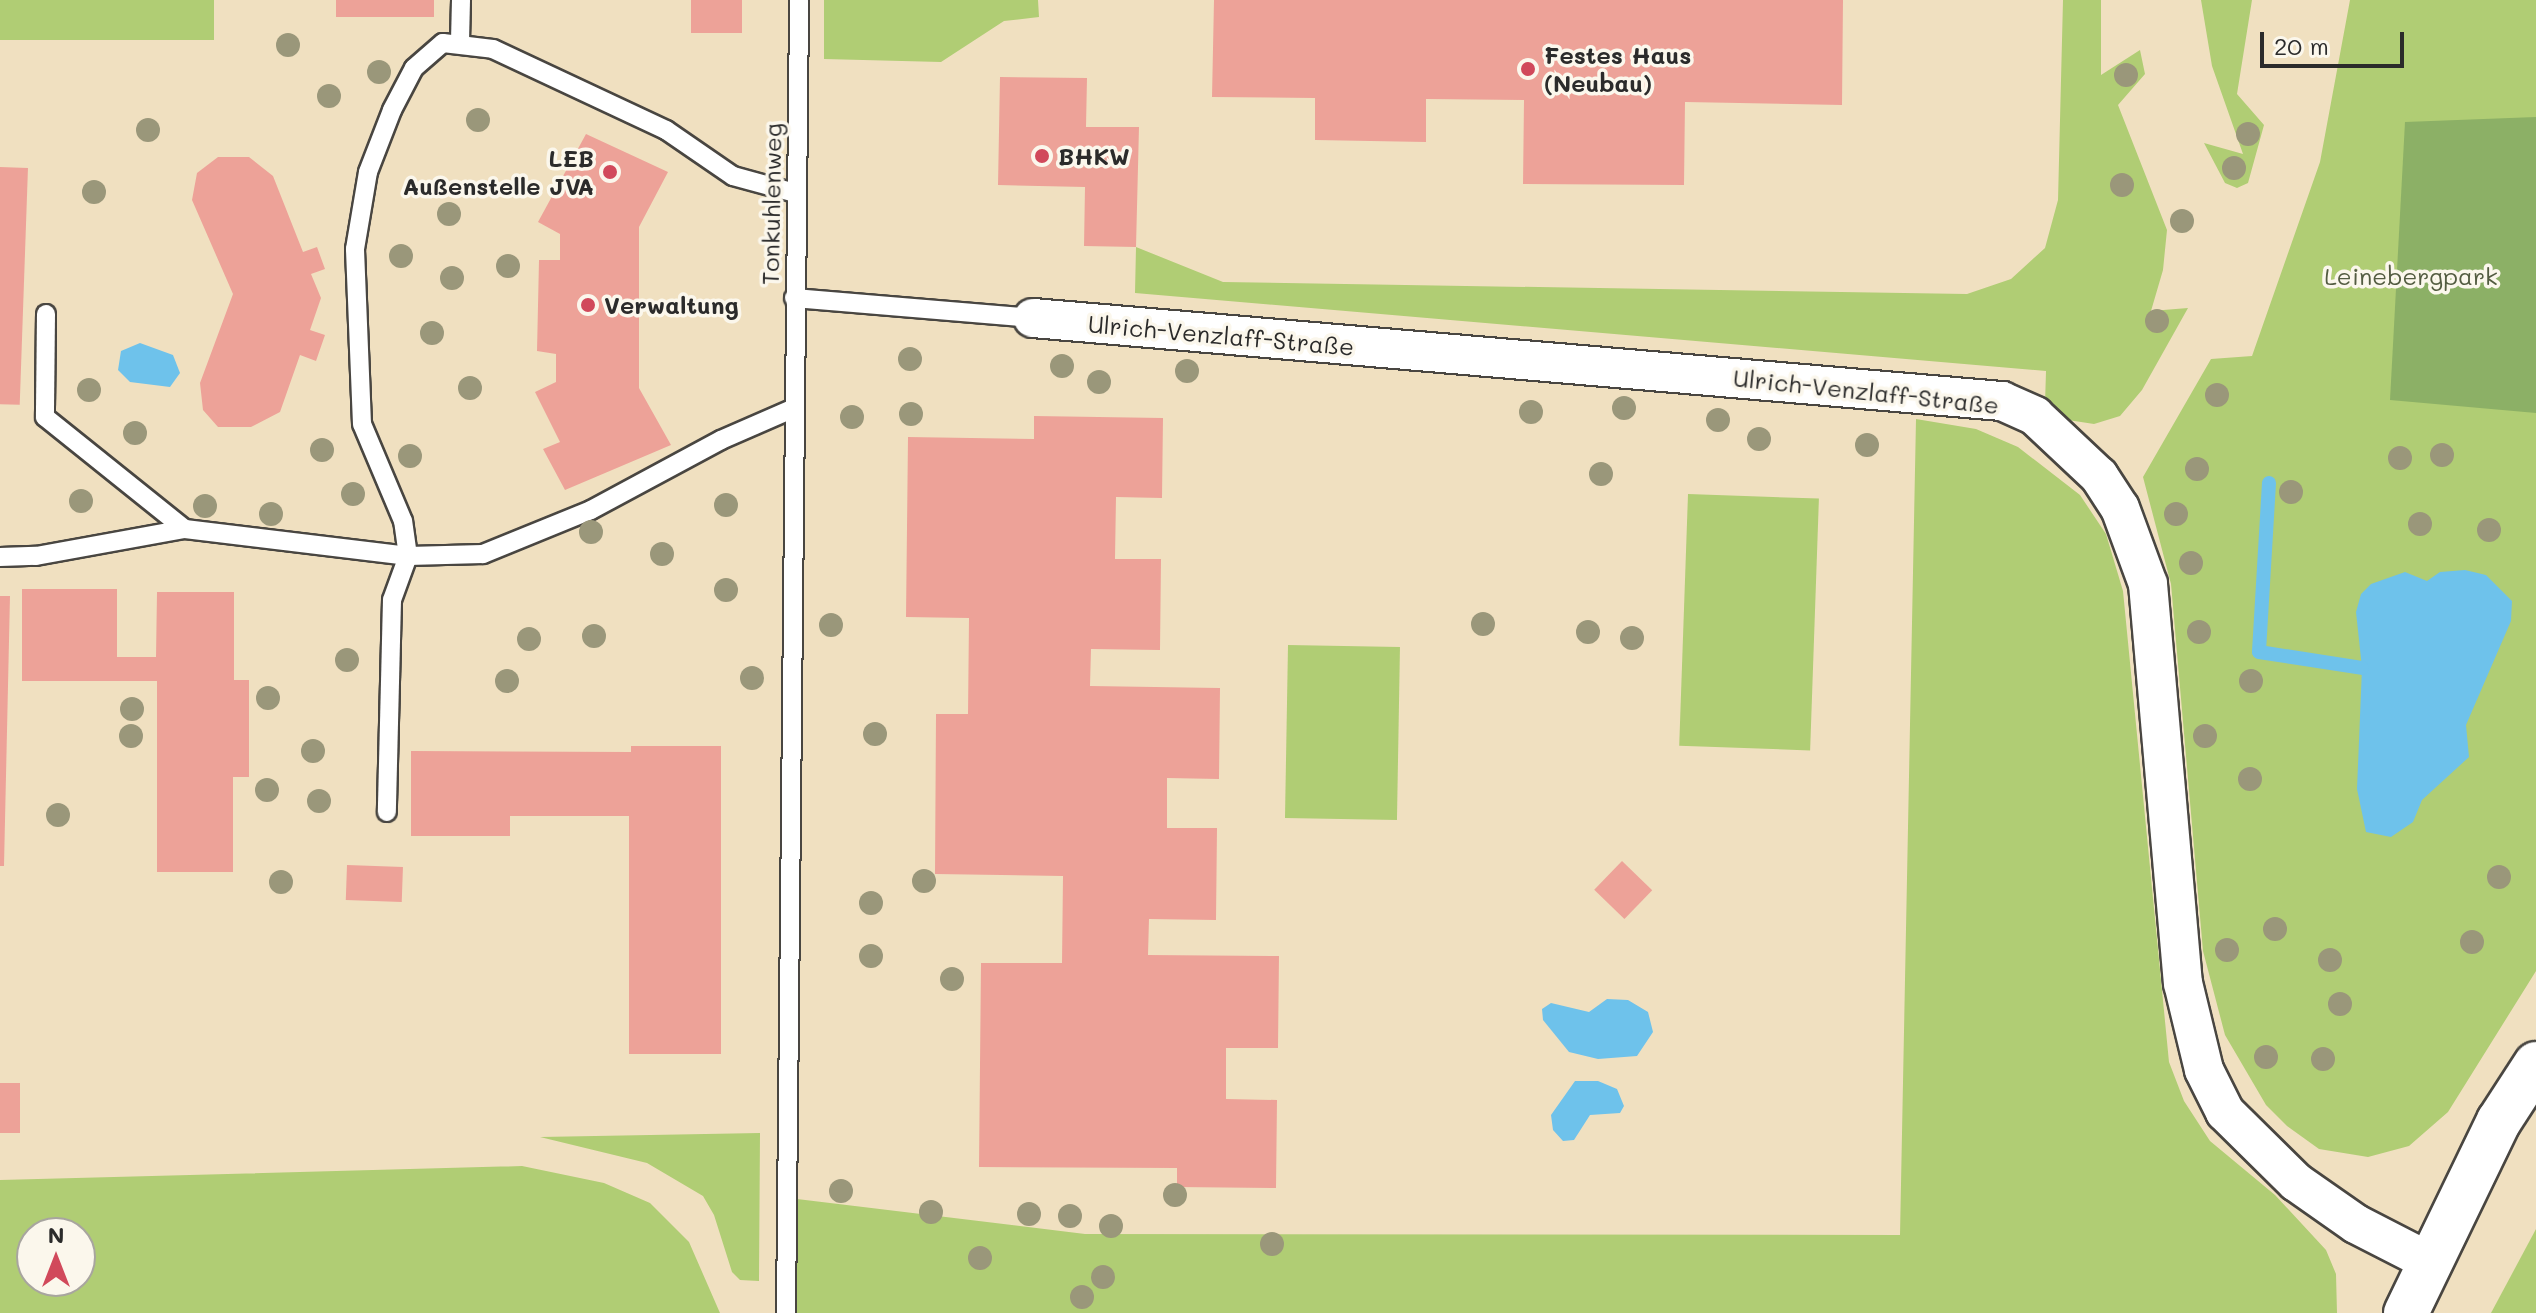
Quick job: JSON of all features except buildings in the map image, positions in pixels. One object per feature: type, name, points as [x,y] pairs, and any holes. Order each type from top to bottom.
[{"type":"main road","points":[[2406,1313],[2499,1121],[2536,1064]]},
{"type":"main road","points":[[2430,1262],[2536,1108]]},
{"type":"street","name":"Ulrich-Venzlaff-Straße","points":[[1033,318],[2002,401],[2035,416],[2099,476],[2120,508],[2148,584],[2183,983],[2204,1070],[2225,1112],[2296,1182],[2356,1224],[2430,1262]]},
{"type":"lane","points":[[460,41],[461,0]]},
{"type":"lane","name":"Tonkuhlenweg","points":[[786,1313],[792,409],[799,0]]},
{"type":"lane","points":[[387,812],[392,600],[408,556],[403,521],[362,424],[355,249],[368,172],[404,86],[431,49],[460,41],[493,49],[666,130],[733,176],[795,193]]},
{"type":"lane","name":"Ulrich-Venzlaff-Straße","points":[[794,298],[1033,318]]},
{"type":"lane","points":[[46,314],[45,417],[185,529]]},
{"type":"lane","points":[[0,557],[36,556],[185,529],[408,556],[483,554],[591,510],[721,440],[792,409]]},
{"type":"green space","points":[[0,0],[214,0],[214,40],[0,40]]},
{"type":"green space","points":[[824,0],[1038,0],[1039,17],[1004,21],[941,62],[824,59]]},
{"type":"green space","points":[[2063,0],[2101,0],[2101,75],[2140,50],[2145,74],[2118,105],[2167,230],[2163,270],[2151,311],[2188,308],[2142,390],[2120,416],[2094,424],[2068,420],[2045,404],[2046,371],[1135,293],[1136,247],[1223,282],[1967,294],[2011,279],[2045,248],[2058,200]]},
{"type":"green space","points":[[2201,0],[2252,0],[2237,94],[2264,125],[2248,183],[2237,188],[2225,183],[2204,143],[2243,154],[2212,66]]},
{"type":"green space","name":"Leinebergpark","points":[[2350,0],[2536,0],[2536,971],[2448,1112],[2409,1146],[2368,1157],[2319,1149],[2287,1126],[2266,1105],[2225,1035],[2203,951],[2171,584],[2143,477],[2211,359],[2252,356],[2320,162]]},
{"type":"green space","name":"Leinebergpark","points":[[2536,117],[2536,413],[2390,400],[2405,122]]},
{"type":"green space","points":[[1916,419],[1976,429],[2018,447],[2080,495],[2106,534],[2123,591],[2169,1062],[2184,1101],[2210,1141],[2275,1195],[2326,1250],[2336,1274],[2337,1313],[797,1313],[797,1199],[1085,1234],[1900,1235]]},
{"type":"green space","points":[[1688,494],[1819,499],[1810,750],[1679,746]]},
{"type":"green space","points":[[1288,645],[1400,647],[1397,820],[1285,818]]},
{"type":"green space","points":[[760,1133],[759,1281],[740,1280],[732,1272],[714,1215],[703,1196],[647,1163],[540,1137]]},
{"type":"green space","points":[[522,1166],[604,1183],[650,1203],[689,1242],[720,1313],[0,1313],[0,1180]]},
{"type":"green space","points":[[2536,1229],[2536,1313],[2491,1313]]},
{"type":"water","points":[[140,343],[173,355],[180,373],[170,387],[130,382],[118,370],[121,351]]},
{"type":"water","points":[[2465,570],[2486,575],[2512,601],[2511,621],[2466,725],[2469,757],[2422,800],[2413,822],[2391,837],[2366,832],[2357,789],[2362,668],[2356,612],[2361,594],[2371,584],[2405,572],[2427,581],[2440,572]]},
{"type":"water","points":[[1607,999],[1628,1000],[1648,1012],[1653,1032],[1637,1056],[1598,1059],[1569,1052],[1543,1020],[1542,1009],[1551,1003],[1589,1012]]},
{"type":"water","points":[[1575,1081],[1598,1081],[1617,1089],[1624,1106],[1620,1113],[1590,1115],[1574,1140],[1563,1141],[1553,1130],[1551,1115]]},
{"type":"waterway","points":[[2269,483],[2259,652],[2362,668]]},
{"type":"place","name":"Festes Haus (Neubau)","points":[[1528,69]]},
{"type":"place","name":"BHKW","points":[[1042,156]]},
{"type":"place","name":"LEB Außenstelle JVA","points":[[610,172]]},
{"type":"place","name":"Verwaltung","points":[[588,305]]}]
